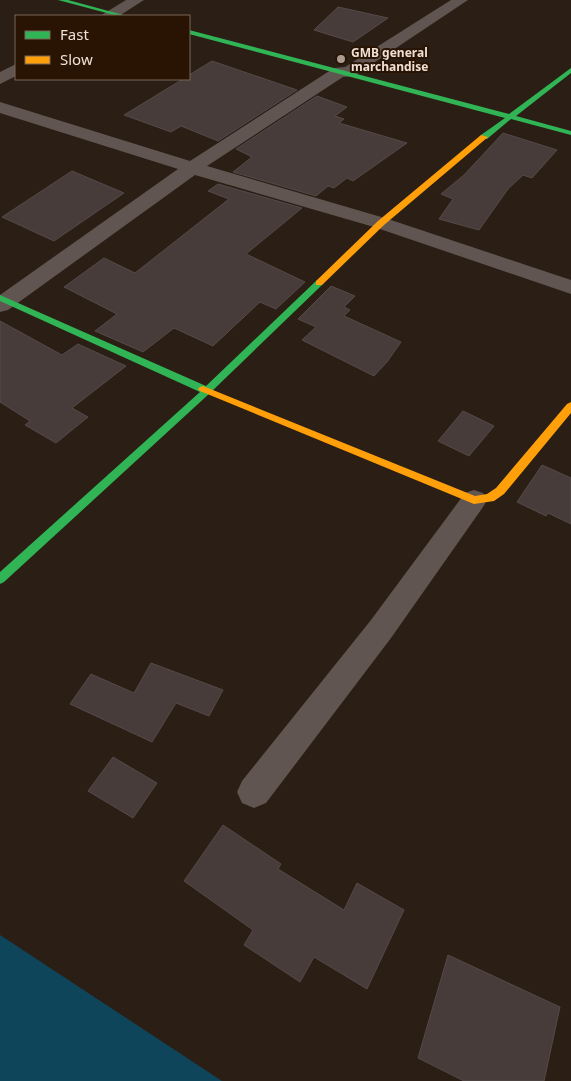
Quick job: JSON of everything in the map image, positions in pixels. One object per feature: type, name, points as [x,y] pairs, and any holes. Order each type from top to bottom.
[{"type":"main road","points":[[61,0],[115,15]]},
{"type":"main road","points":[[190,32],[510,115],[571,133]]},
{"type":"main road","points":[[0,579],[207,391],[381,223],[510,115],[571,70]]},
{"type":"main road","points":[[2,301],[207,391],[474,500],[490,498],[500,491],[571,406]]},
{"type":"street","points":[[115,15],[137,0]]},
{"type":"street","points":[[2,301],[192,168],[461,0]]},
{"type":"street","points":[[0,79],[15,70]]},
{"type":"street","points":[[0,107],[192,168],[381,223],[571,287]]},
{"type":"street","points":[[254,792],[382,629],[474,500]]},
{"type":"water","points":[[0,935],[222,1081],[0,1081]]},
{"type":"building","points":[[338,7],[388,18],[353,42],[314,30]]},
{"type":"building","points":[[212,61],[297,90],[218,141],[181,126],[171,132],[124,115],[181,80],[190,80],[190,74]]},
{"type":"building","points":[[317,96],[347,107],[335,116],[344,119],[339,123],[407,143],[353,181],[347,178],[334,188],[328,186],[316,196],[233,172],[252,157],[236,149]]},
{"type":"building","points":[[503,133],[557,150],[532,178],[523,175],[508,189],[479,230],[439,219],[453,199],[441,194],[464,175]]},
{"type":"building","points":[[72,171],[124,193],[54,241],[2,217]]},
{"type":"building","points":[[218,184],[302,208],[246,254],[305,282],[276,309],[260,302],[213,346],[174,328],[143,352],[95,331],[117,314],[64,287],[104,258],[135,273],[229,199],[208,191]]},
{"type":"building","points":[[331,286],[355,296],[344,307],[350,310],[344,316],[401,342],[374,376],[302,340],[316,327],[298,319]]},
{"type":"building","points":[[0,321],[62,355],[78,344],[126,366],[72,408],[88,417],[56,443],[25,425],[30,421],[0,402]]},
{"type":"building","points":[[463,411],[494,426],[469,456],[438,441]]},
{"type":"building","points":[[542,465],[571,478],[571,524],[548,513],[546,516],[517,502]]},
{"type":"building","points":[[151,663],[223,690],[209,716],[176,703],[152,742],[70,704],[91,674],[134,693]]},
{"type":"building","points":[[113,757],[157,783],[133,818],[88,791]]},
{"type":"building","points":[[223,825],[281,864],[278,869],[344,910],[357,883],[404,910],[367,989],[314,957],[300,982],[244,945],[253,930],[184,881]]},
{"type":"building","points":[[448,955],[560,1007],[544,1081],[464,1081],[418,1058]]},
{"type":"traffic: fast","points":[[61,0],[120,15]]},
{"type":"traffic: fast","points":[[190,32],[571,133]]},
{"type":"traffic: fast","points":[[484,137],[571,70]]},
{"type":"traffic: fast","points":[[0,579],[207,391],[319,283]]},
{"type":"traffic: fast","points":[[0,298],[203,389]]},
{"type":"traffic: slow","points":[[319,283],[381,223],[484,137]]},
{"type":"traffic: slow","points":[[203,389],[474,500],[490,498],[500,491],[571,406]]},
{"type":"place","name":"GMB general marchandise","points":[[341,59]]}]
